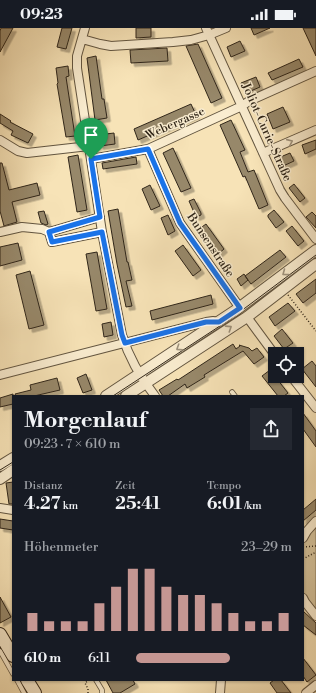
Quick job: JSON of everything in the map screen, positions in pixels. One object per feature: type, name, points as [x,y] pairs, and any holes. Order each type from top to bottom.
[{"type":"main road","points":[[0,636],[12,654]]},
{"type":"main road","points":[[28,681],[35,693]]},
{"type":"street","points":[[85,28],[77,56],[77,68],[102,232],[122,335],[139,374],[154,395]]},
{"type":"street","points":[[82,39],[111,46],[173,42],[191,40],[208,31],[226,28]]},
{"type":"street","name":"Joliot-Curie-Straße","points":[[208,31],[282,194],[316,239]]},
{"type":"street","name":"Webergasse","points":[[91,159],[148,149],[316,71]]},
{"type":"street","points":[[263,153],[316,130]]},
{"type":"street","points":[[0,140],[18,151],[27,154],[89,146]]},
{"type":"street","name":"Bunsenstraße","points":[[148,149],[180,223],[240,308]]},
{"type":"street","points":[[0,232],[22,227],[42,229],[49,232],[100,217]]},
{"type":"street","points":[[49,232],[52,242],[102,232]]},
{"type":"street","points":[[108,395],[240,308],[316,250]]},
{"type":"street","points":[[128,395],[247,317],[316,264]]},
{"type":"street","points":[[247,317],[269,347]]},
{"type":"street","points":[[0,375],[206,322],[219,322]]},
{"type":"street","points":[[296,383],[303,395]]},
{"type":"street","points":[[304,396],[316,408]]},
{"type":"street","points":[[0,466],[12,459]]},
{"type":"street","points":[[0,479],[12,471]]},
{"type":"street","points":[[0,508],[12,510]]},
{"type":"street","points":[[304,536],[316,521]]},
{"type":"street","points":[[304,600],[316,616]]},
{"type":"street","points":[[220,693],[221,681]]},
{"type":"street","points":[[306,693],[316,685]]},
{"type":"lane","points":[[0,651],[12,672]]},
{"type":"lane","points":[[18,681],[24,693]]},
{"type":"lane","points":[[97,681],[102,690],[102,693]]},
{"type":"path","points":[[284,289],[316,331]]},
{"type":"path","points":[[304,548],[316,546]]},
{"type":"path","points":[[304,558],[316,552]]},
{"type":"path","points":[[88,681],[85,683],[88,693]]},
{"type":"shaded area","points":[[316,522],[316,615],[304,599],[304,537]]},
{"type":"building","points":[[1,28],[13,28],[0,52],[0,31]]},
{"type":"building","points":[[62,28],[72,28],[66,49],[57,47]]},
{"type":"building","points":[[136,28],[151,28],[151,37],[136,38]]},
{"type":"building","points":[[251,28],[270,28],[254,35]]},
{"type":"building","points":[[303,28],[316,28],[316,56]]},
{"type":"building","points":[[240,41],[245,51],[231,57],[227,47]]},
{"type":"building","points":[[198,44],[222,98],[211,103],[186,46]]},
{"type":"building","points":[[167,48],[168,61],[131,63],[130,50]]},
{"type":"building","points":[[96,56],[102,99],[104,99],[107,118],[95,120],[87,58]]},
{"type":"building","points":[[299,59],[303,67],[272,80],[268,73]]},
{"type":"building","points":[[68,66],[69,76],[66,77],[75,136],[66,137],[57,84],[56,68]]},
{"type":"building","points":[[256,77],[260,87],[246,93],[241,83]]},
{"type":"building","points":[[191,104],[196,115],[138,140],[134,129]]},
{"type":"building","points":[[283,107],[290,122],[273,129],[267,114]]},
{"type":"building","points":[[0,114],[11,121],[10,122],[33,134],[28,143],[11,135],[13,131],[0,123]]},
{"type":"building","points":[[231,120],[245,150],[240,152],[248,172],[254,170],[268,205],[259,209],[220,125]]},
{"type":"building","points":[[114,133],[115,144],[100,146],[98,135]]},
{"type":"building","points":[[316,140],[316,149],[305,154],[302,145]]},
{"type":"building","points":[[173,148],[191,188],[181,192],[163,153]]},
{"type":"building","points":[[290,153],[294,161],[281,167],[278,158]]},
{"type":"building","points":[[78,155],[87,210],[77,212],[68,157]]},
{"type":"building","points":[[136,157],[137,164],[103,169],[102,163]]},
{"type":"building","points":[[0,163],[2,163],[9,190],[37,183],[40,195],[12,202],[17,222],[4,226],[0,211]]},
{"type":"building","points":[[294,184],[305,198],[300,202],[289,188]]},
{"type":"building","points":[[150,185],[160,206],[151,210],[142,189]]},
{"type":"building","points":[[194,199],[201,213],[201,215],[196,217],[189,201]]},
{"type":"building","points":[[118,209],[127,262],[132,280],[126,281],[132,306],[126,307],[108,211]]},
{"type":"building","points":[[274,210],[284,222],[276,228],[268,217],[268,215]]},
{"type":"building","points":[[44,211],[48,224],[46,225],[41,223],[38,212]]},
{"type":"building","points":[[312,212],[316,216],[316,228],[306,217]]},
{"type":"building","points":[[168,215],[175,231],[168,235],[161,218]]},
{"type":"building","points":[[206,224],[224,249],[217,255],[199,229]]},
{"type":"building","points":[[292,226],[304,241],[298,246],[286,231]]},
{"type":"building","points":[[18,243],[22,260],[0,266],[0,247]]},
{"type":"building","points":[[183,245],[201,270],[193,276],[175,251]]},
{"type":"building","points":[[280,250],[286,257],[251,284],[245,276]]},
{"type":"building","points":[[97,252],[107,309],[96,311],[86,254]]},
{"type":"building","points":[[30,271],[44,325],[29,329],[16,275]]},
{"type":"building","points":[[244,274],[248,280],[241,286],[237,279]]},
{"type":"building","points":[[316,279],[316,293],[303,303],[296,294]]},
{"type":"building","points":[[211,295],[213,304],[152,320],[150,311]]},
{"type":"building","points":[[288,303],[295,311],[275,326],[269,317]]},
{"type":"building","points":[[111,322],[113,335],[104,337],[102,324]]},
{"type":"building","points":[[282,329],[293,343],[287,347],[282,347],[274,336]]},
{"type":"building","points":[[233,344],[236,349],[240,346],[239,345],[249,348],[252,351],[257,348],[264,357],[254,364],[243,351],[204,375],[205,377],[187,388],[185,384],[169,395],[162,395],[159,390],[177,379],[178,380]]},
{"type":"building","points":[[312,361],[316,366],[316,387],[304,372],[304,367]]},
{"type":"building","points":[[268,372],[268,383],[280,383],[288,393],[285,395],[277,395],[262,376]]},
{"type":"building","points":[[86,374],[92,390],[83,393],[77,378]]},
{"type":"building","points":[[57,378],[60,390],[38,395],[16,395],[31,390],[30,385]]},
{"type":"building","points":[[13,394],[12,404],[0,407],[0,398]]},
{"type":"building","points":[[304,414],[316,431],[316,447],[304,430]]},
{"type":"building","points":[[12,482],[12,504],[9,504],[6,483]]},
{"type":"building","points":[[316,499],[316,510],[304,520],[304,509]]},
{"type":"building","points":[[0,519],[12,521],[12,530],[0,528]]},
{"type":"building","points":[[0,597],[11,617],[0,623]]},
{"type":"building","points":[[304,612],[316,623],[316,635],[304,626]]},
{"type":"building","points":[[304,659],[316,675],[307,682],[304,678]]},
{"type":"building","points":[[107,681],[134,681],[135,684],[120,693],[113,693]]},
{"type":"building","points":[[273,681],[282,681],[291,693],[277,693],[270,683]]},
{"type":"tram line","points":[[115,395],[229,320],[316,255]]},
{"type":"tram line","points":[[0,470],[12,463]]},
{"type":"route","points":[[148,149],[180,223],[240,308],[219,322],[206,322],[125,343],[122,335],[102,232],[52,242],[49,232],[100,217],[91,159],[148,149]]}]
